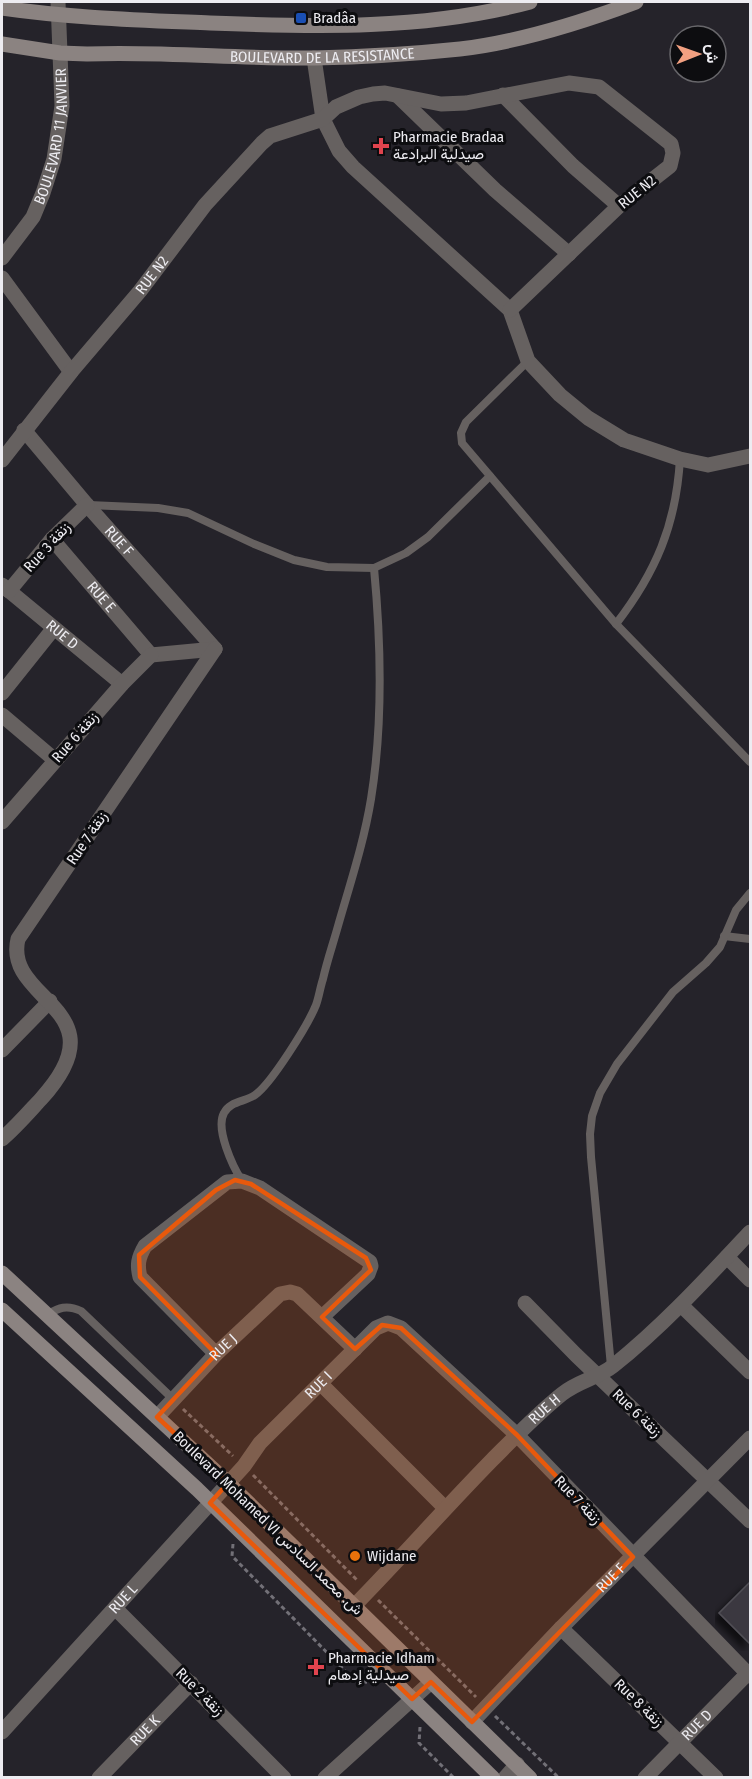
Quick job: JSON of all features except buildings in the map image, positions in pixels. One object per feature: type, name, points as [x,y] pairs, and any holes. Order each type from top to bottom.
[{"type":"main road","name":"BOULEVARD DE LA RESISTANCE","points":[[2,9],[58,9],[321,27],[450,17],[530,2]]},
{"type":"main road","name":"BOULEVARD DE LA RESISTANCE","points":[[2,44],[60,53],[314,58],[462,48],[527,36],[598,16],[636,2]]},
{"type":"main road","name":"Boulevard Mohamed VI ش. محمد السادس","points":[[2,1273],[228,1483],[530,1778]]},
{"type":"main road","name":"Boulevard Mohamed VI ش. محمد السادس","points":[[2,1310],[210,1503],[408,1703],[493,1778]]},
{"type":"street","name":"BOULEVARD 11 JANVIER","points":[[2,258],[33,217],[54,159],[62,106],[58,9]]},
{"type":"street","points":[[314,58],[323,119],[339,151],[353,167],[510,310],[528,361],[560,395],[588,418],[624,440],[680,459],[708,465],[750,456]]},
{"type":"street","name":"RUE N2","points":[[2,459],[71,372],[140,291],[205,205],[262,143],[270,136],[323,119],[336,107],[359,97],[385,93],[441,104],[466,103],[569,83],[599,87],[671,144],[673,153],[670,166],[619,206],[510,310]]},
{"type":"street","points":[[503,95],[573,166],[619,206]]},
{"type":"street","points":[[398,96],[495,190],[569,254]]},
{"type":"street","points":[[2,278],[71,372]]},
{"type":"street","name":"RUE F","points":[[24,430],[87,505],[215,649]]},
{"type":"street","name":"Rue 3 زنقة","points":[[5,588],[87,505]]},
{"type":"street","name":"RUE E","points":[[52,539],[152,655]]},
{"type":"street","name":"RUE D","points":[[5,588],[122,684]]},
{"type":"street","points":[[2,693],[54,628]]},
{"type":"street","points":[[152,655],[215,649]]},
{"type":"street","name":"Rue 7 زنقة","points":[[2,1139],[47,1092],[65,1068],[71,1052],[68,1028],[50,1002],[28,979],[20,963],[16,947],[18,939],[215,649]]},
{"type":"street","name":"Rue 6 زنقة","points":[[2,822],[122,684],[152,655]]},
{"type":"street","points":[[2,715],[55,760]]},
{"type":"street","points":[[2,1050],[50,1002]]},
{"type":"street","points":[[216,1353],[140,1277],[137,1265],[145,1246],[227,1182],[242,1181],[260,1188],[370,1262],[368,1274],[322,1317],[355,1349]]},
{"type":"street","name":"RUE H","points":[[354,1606],[517,1435],[562,1394],[579,1382],[611,1368],[681,1305],[750,1232]]},
{"type":"street","points":[[727,1257],[750,1280]]},
{"type":"street","name":"RUE J","points":[[157,1417],[216,1353],[274,1298],[285,1293],[297,1294],[322,1317]]},
{"type":"street","name":"Rue 6 زنقة","points":[[525,1303],[750,1521]]},
{"type":"street","points":[[681,1305],[750,1372]]},
{"type":"street","name":"RUE I","points":[[244,1466],[260,1443],[382,1325],[394,1324],[401,1328]]},
{"type":"street","name":"Rue 7 زنقة","points":[[401,1328],[517,1435],[749,1675]]},
{"type":"street","points":[[321,1384],[445,1508]]},
{"type":"street","name":"RUE F","points":[[472,1722],[561,1628],[750,1438]]},
{"type":"street","name":"RUE L","points":[[2,1732],[244,1466]]},
{"type":"street","name":"Rue 2 زنقة","points":[[115,1608],[191,1683],[278,1776]]},
{"type":"street","name":"Rue 8 زنقة","points":[[561,1628],[716,1778]]},
{"type":"street","name":"RUE D","points":[[645,1778],[749,1675]]},
{"type":"street","points":[[325,1778],[432,1682]]},
{"type":"street","name":"RUE K","points":[[99,1778],[191,1683]]},
{"type":"street","points":[[505,1778],[517,1764]]},
{"type":"lane","points":[[528,361],[466,422],[461,433],[462,443],[468,453],[616,624],[750,762]]},
{"type":"lane","points":[[616,624],[643,586],[672,519],[678,490],[680,459]]},
{"type":"lane","points":[[87,505],[158,508],[188,513],[294,560],[327,567],[374,568],[406,553],[428,537],[490,476]]},
{"type":"lane","points":[[242,1181],[232,1166],[224,1137],[222,1118],[225,1110],[230,1106],[254,1096],[263,1088],[296,1041],[316,1004],[357,861],[371,800],[378,740],[380,650],[374,568]]},
{"type":"lane","points":[[611,1368],[591,1157],[592,1116],[600,1093],[617,1064],[673,992],[706,963],[720,947],[736,910],[750,893]]},
{"type":"lane","points":[[724,936],[750,939]]},
{"type":"lane","points":[[46,1315],[60,1307],[73,1307],[81,1311],[172,1399]]},
{"type":"path","points":[[233,1538],[232,1556],[355,1681],[381,1683]]},
{"type":"path","points":[[408,1703],[420,1722],[419,1743],[454,1778]]},
{"type":"highlighted area","points":[[235,1180],[251,1184],[366,1258],[371,1270],[322,1317],[355,1349],[382,1325],[401,1328],[517,1435],[633,1557],[472,1722],[431,1682],[412,1699],[382,1670],[210,1503],[228,1483],[157,1417],[216,1354],[140,1277],[139,1255],[216,1190]]},
{"type":"place","name":"Bradâa","points":[[301,18]]},
{"type":"place","name":"Pharmacie Bradaa صيدلية البرادعة","points":[[381,146]]},
{"type":"place","name":"Wijdane","points":[[355,1556]]},
{"type":"place","name":"Pharmacie Idham صيدلية إدهام","points":[[316,1667]]}]
